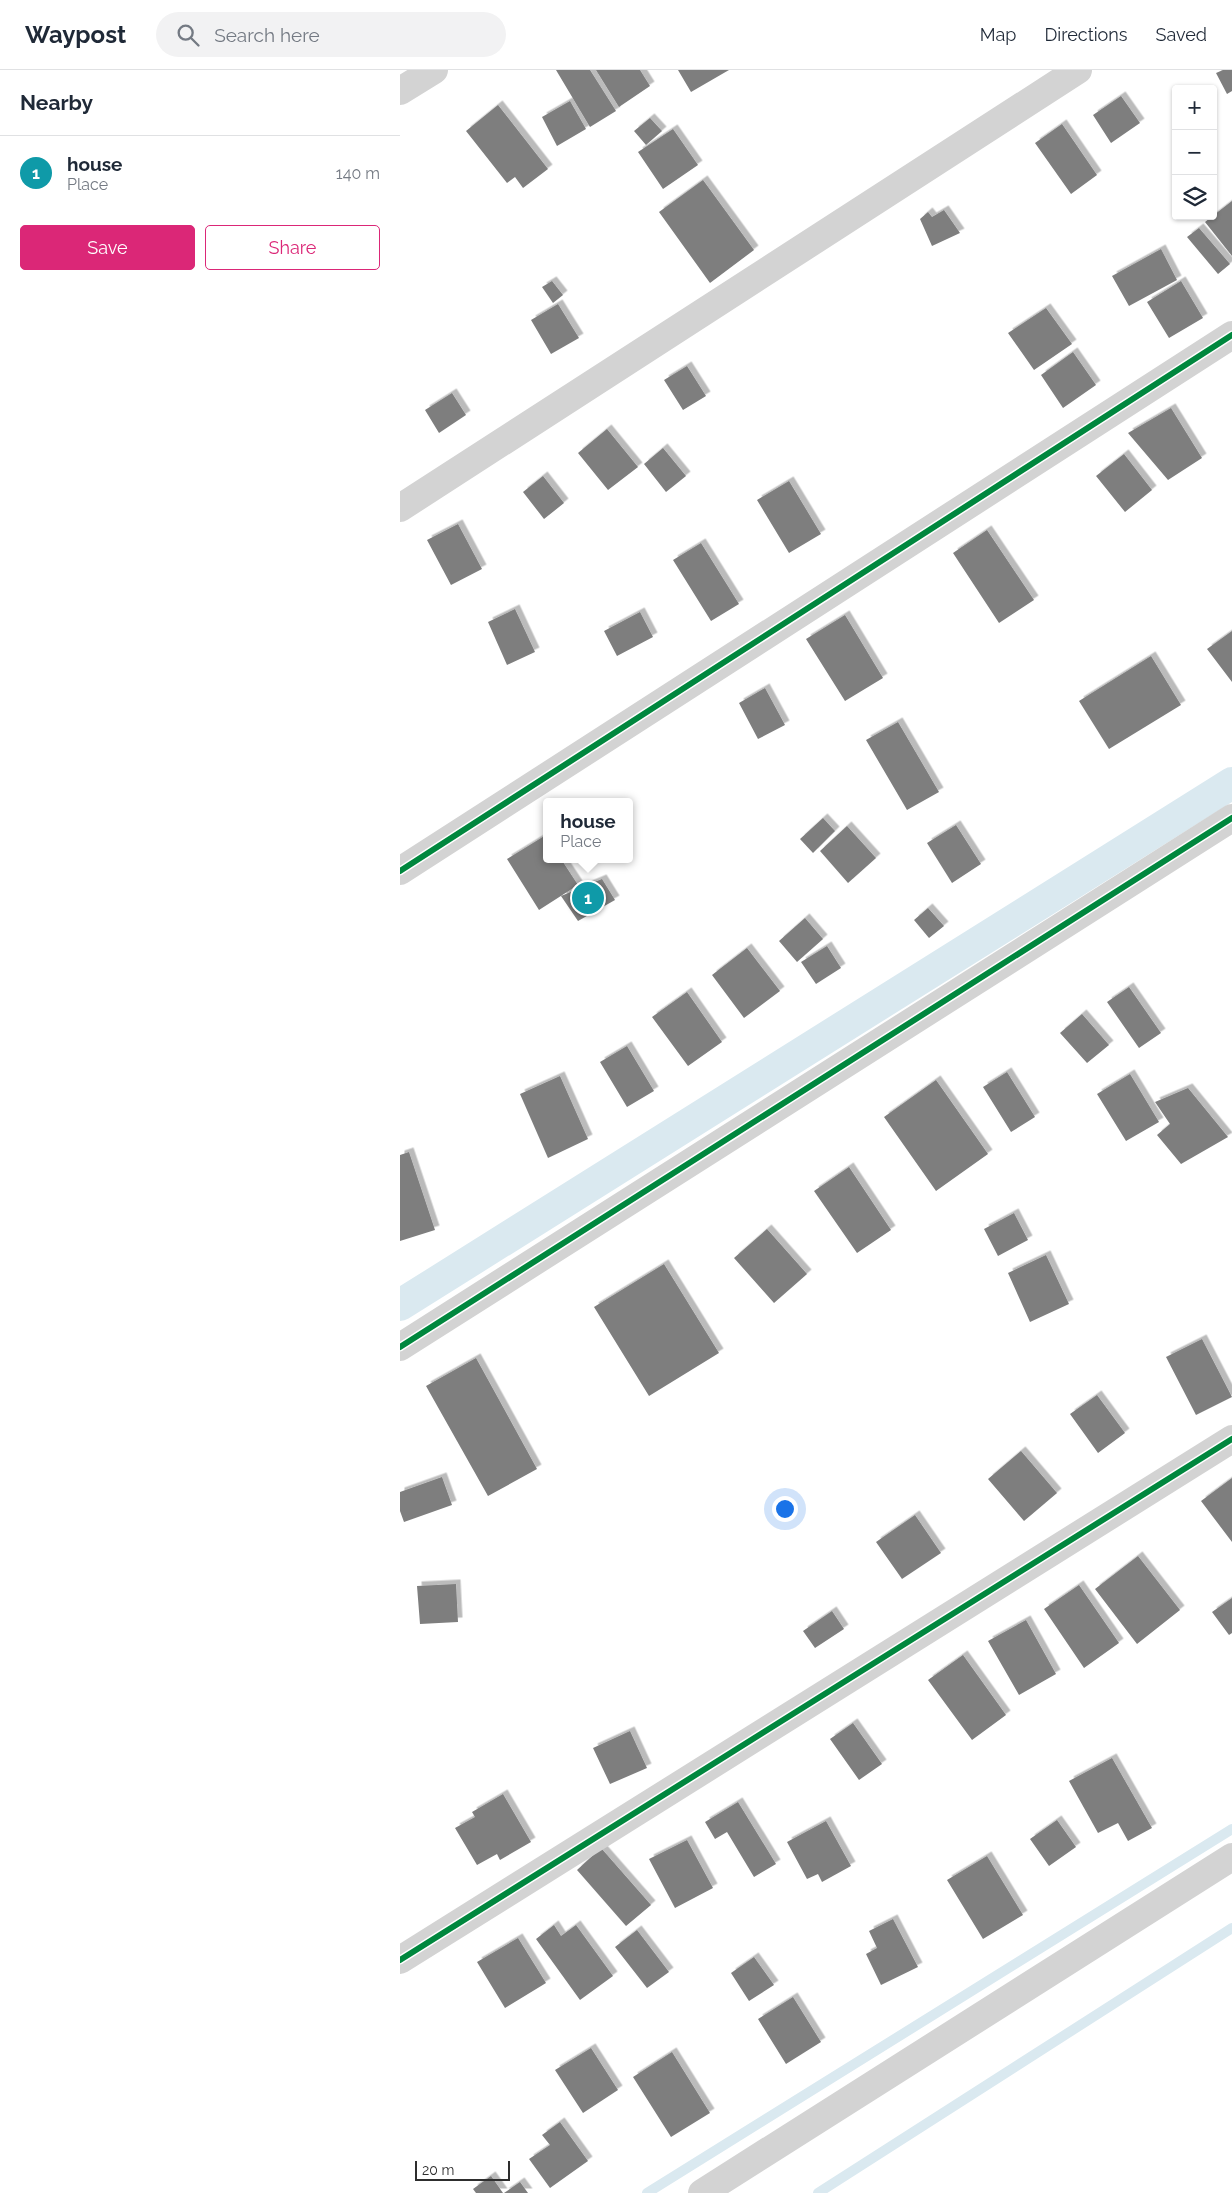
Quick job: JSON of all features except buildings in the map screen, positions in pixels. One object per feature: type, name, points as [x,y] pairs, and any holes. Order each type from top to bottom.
[{"type":"street","points":[[400,91],[434,70]]},
{"type":"street","points":[[400,508],[1078,70]]},
{"type":"street","points":[[400,870],[1232,335]]},
{"type":"street","points":[[400,1347],[1232,818]]},
{"type":"street","points":[[400,1960],[1232,1439]]},
{"type":"street","points":[[702,2193],[1232,1857]]},
{"type":"waterway","points":[[400,1305],[1232,783]]},
{"type":"waterway","points":[[647,2193],[1232,1829]]},
{"type":"waterway","points":[[818,2193],[1232,1928]]},
{"type":"cycle path","points":[[400,871],[1232,335]]},
{"type":"cycle path","points":[[400,1347],[1232,818]]},
{"type":"cycle path","points":[[400,1960],[1232,1439]]},
{"type":"place","name":"house","points":[[588,898]]}]
